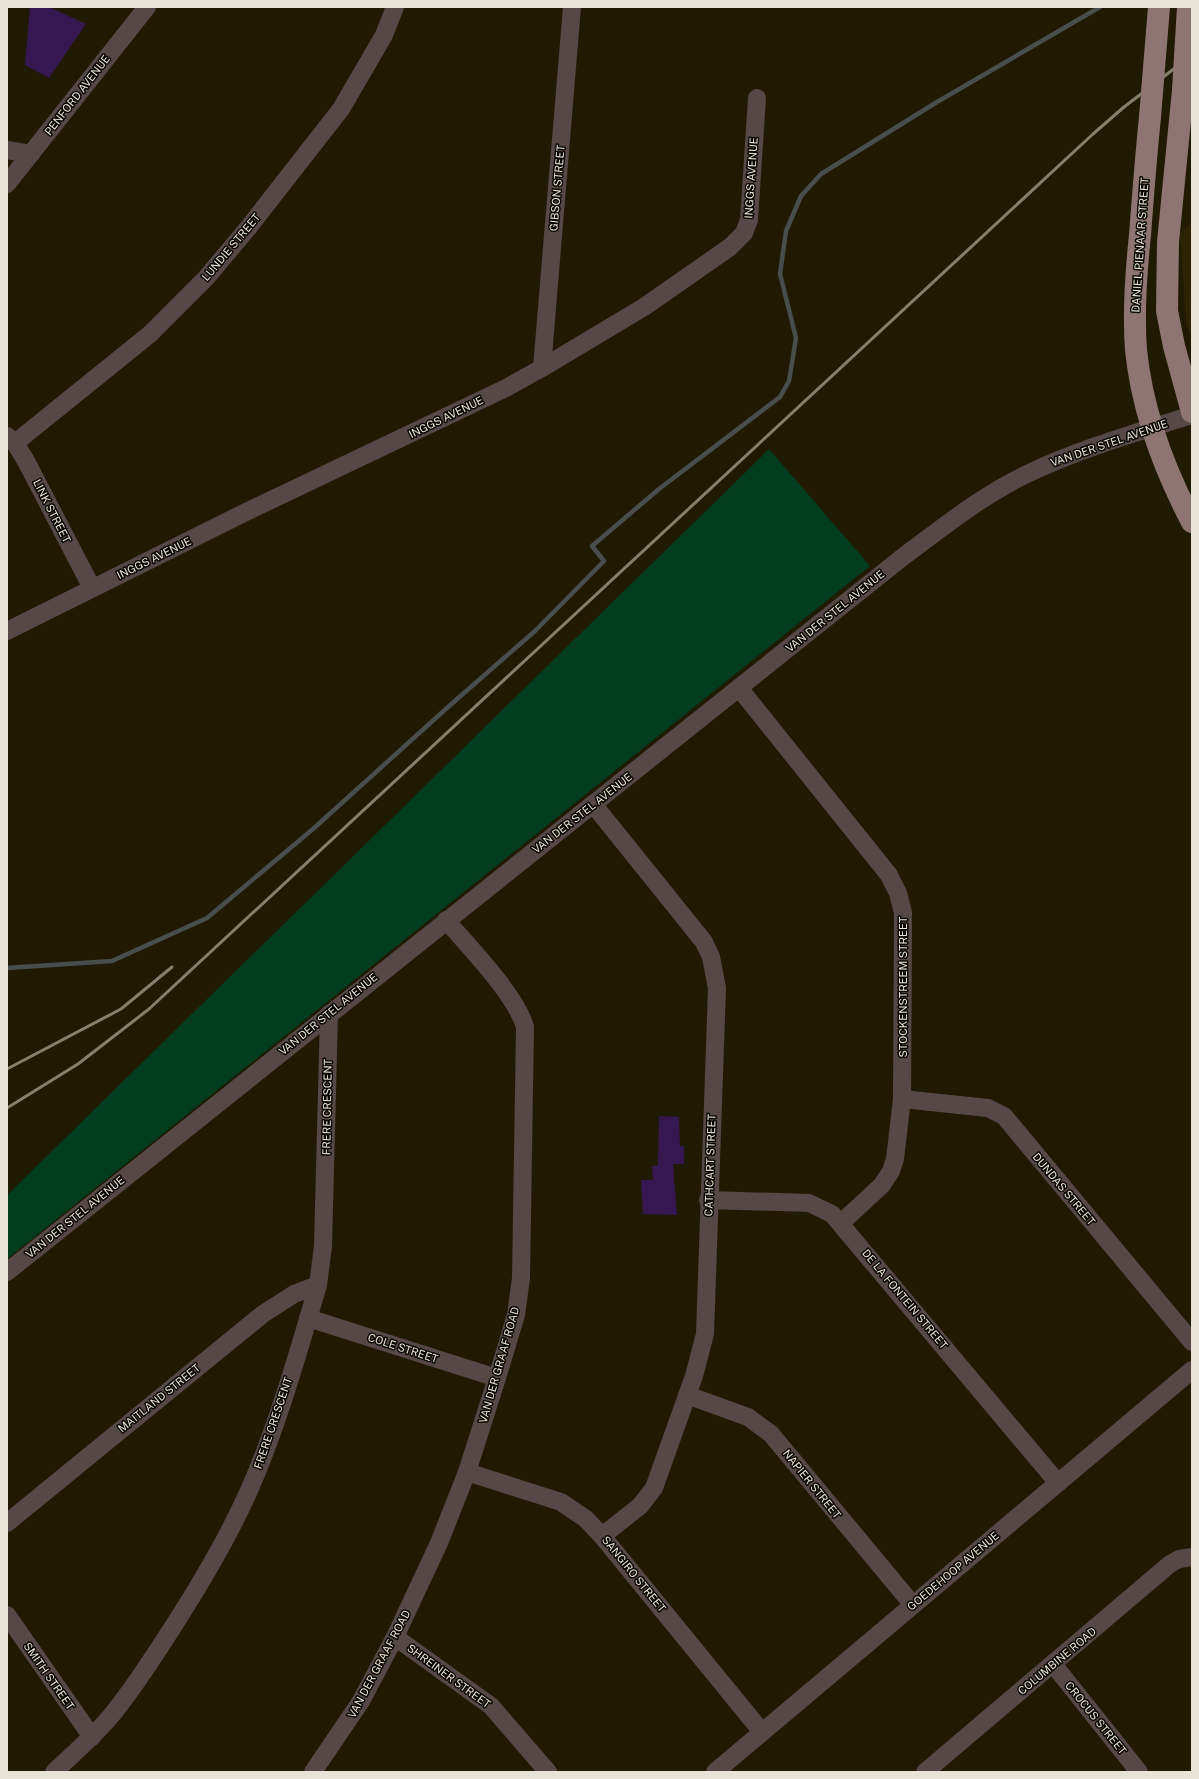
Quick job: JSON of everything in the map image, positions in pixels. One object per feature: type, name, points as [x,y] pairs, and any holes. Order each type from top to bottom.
[{"type":"main road","name":"DANIEL PIENAAR STREET","points":[[1159,7],[1136,276],[1136,350],[1141,381],[1153,428],[1163,458],[1192,522]]},
{"type":"main road","points":[[1188,7],[1183,90],[1168,242],[1167,311],[1174,346],[1192,413]]},
{"type":"street","name":"PENFORD AVENUE","points":[[7,184],[146,7]]},
{"type":"street","name":"LUNDIE STREET","points":[[11,439],[150,334],[206,278],[248,228],[341,109],[384,36],[395,7]]},
{"type":"street","name":"GIBSON STREET","points":[[542,368],[572,7]]},
{"type":"street","name":"INGGS AVENUE","points":[[7,630],[248,511],[506,388],[644,307],[730,247],[744,233],[749,220],[757,98]]},
{"type":"street","points":[[7,150],[31,154]]},
{"type":"street","name":"VAN DER STEL AVENUE","points":[[7,1272],[446,920],[904,556],[969,507],[1042,467],[1192,413]]},
{"type":"street","name":"LINK STREET","points":[[11,439],[92,588]]},
{"type":"street","name":"STOCKENSTREEM STREET","points":[[739,688],[889,876],[898,893],[903,913],[902,1099],[895,1159],[891,1171],[882,1185],[841,1223]]},
{"type":"street","name":"CATHCART STREET","points":[[593,804],[704,942],[711,957],[717,988],[708,1200],[705,1334],[701,1354],[654,1488],[640,1506],[602,1536]]},
{"type":"street","name":"VAN DER GRAAF ROAD","points":[[313,1772],[361,1701],[395,1637],[439,1543],[467,1472],[516,1315],[521,1278],[525,1027],[520,1013],[509,996],[446,920]]},
{"type":"street","name":"FRERE CRESCENT","points":[[54,1772],[92,1737],[117,1708],[151,1662],[195,1593],[222,1545],[244,1501],[267,1447],[318,1285],[324,1240],[329,1014]]},
{"type":"street","name":"DUNDAS STREET","points":[[902,1099],[988,1108],[1004,1116],[1192,1342]]},
{"type":"street","name":"DE LA FONTEIN STREET","points":[[708,1200],[809,1203],[832,1214],[1058,1483]]},
{"type":"street","name":"MAITLAND STREET","points":[[7,1523],[263,1314],[294,1294],[318,1285]]},
{"type":"street","name":"COLE STREET","points":[[308,1318],[497,1378]]},
{"type":"street","name":"GOEDEHOOP AVENUE","points":[[715,1772],[1192,1370]]},
{"type":"street","name":"NAPIER STREET","points":[[687,1395],[748,1418],[771,1434],[913,1605]]},
{"type":"street","name":"SANGIRO STREET","points":[[467,1472],[561,1502],[586,1519],[602,1536],[762,1732]]},
{"type":"street","name":"COLUMBINE ROAD","points":[[925,1772],[1170,1564],[1192,1557]]},
{"type":"street","name":"SMITH STREET","points":[[7,1615],[92,1737]]},
{"type":"street","name":"SHREINER STREET","points":[[395,1637],[491,1706],[548,1772]]},
{"type":"street","name":"CROCUS STREET","points":[[1052,1664],[1139,1772]]},
{"type":"shaded area","points":[[1192,223],[1192,339],[1186,324],[1180,233]]},
{"type":"green space","points":[[769,449],[870,566],[7,1259],[7,1195]]},
{"type":"building","points":[[30,7],[49,7],[86,24],[49,78],[25,65]]},
{"type":"building","points":[[659,1116],[679,1117],[680,1146],[684,1146],[684,1164],[673,1164],[677,1215],[643,1214],[641,1180],[653,1180],[652,1166],[658,1166]]},
{"type":"waterway","points":[[7,968],[112,961],[207,918],[313,829],[535,631],[604,561],[592,546],[659,489],[780,397],[789,381],[796,338],[780,274],[786,231],[801,196],[821,174],[937,102],[1100,7]]},
{"type":"railway","points":[[7,1108],[78,1064],[149,1009],[1093,134],[1124,107],[1192,55]]},
{"type":"railway","points":[[7,1069],[121,1009],[172,967]]}]
